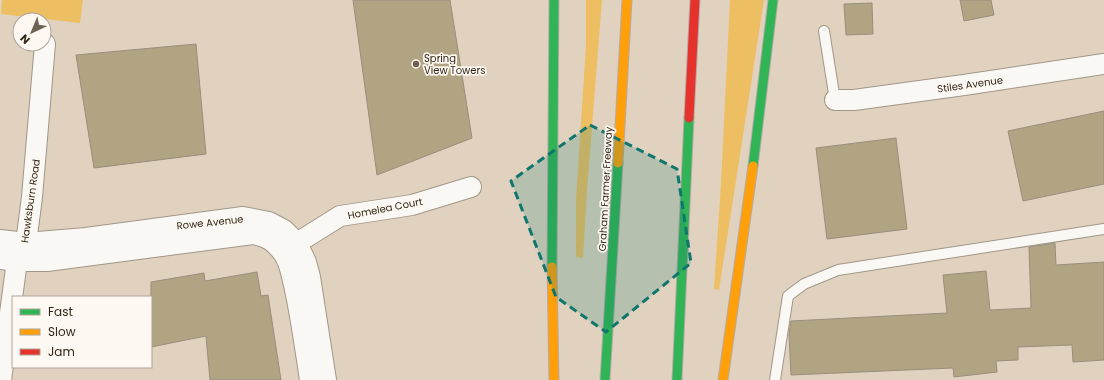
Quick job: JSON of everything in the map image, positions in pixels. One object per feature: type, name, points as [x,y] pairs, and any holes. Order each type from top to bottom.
[{"type":"highway","points":[[548,0],[554,26]]},
{"type":"highway","points":[[554,0],[552,274],[554,380]]},
{"type":"highway","name":"Graham Farmer Freeway","points":[[605,380],[627,0]]},
{"type":"highway","points":[[677,380],[695,0]]},
{"type":"highway","points":[[723,380],[747,216],[773,0]]},
{"type":"street","name":"Hawksburn Road","points":[[1,380],[8,260],[26,243],[32,197],[44,52]]},
{"type":"street","name":"Stiles Avenue","points":[[835,100],[854,100],[1104,64]]},
{"type":"street","name":"Homelea Court","points":[[290,249],[340,216],[412,205],[471,187]]},
{"type":"street","name":"Rowe Avenue","points":[[0,240],[26,243],[86,238],[243,217],[269,222],[284,230],[290,249],[289,265],[297,297],[310,380]]},
{"type":"street","name":"Rowe Avenue","points":[[8,260],[47,261],[253,234],[266,237],[274,243],[290,249],[306,262],[310,277],[326,380]]},
{"type":"lane","points":[[824,31],[835,100]]},
{"type":"lane","points":[[775,380],[788,296],[804,284],[838,270],[1104,229]]},
{"type":"highlighted area","points":[[590,125],[677,169],[691,263],[606,332],[556,297],[511,181]]},
{"type":"shaded area","points":[[2,0],[83,0],[80,23],[52,20],[52,12],[12,12],[12,15],[1,14]]},
{"type":"shaded area","points":[[586,0],[602,0],[583,258],[576,257],[576,200],[586,45]]},
{"type":"shaded area","points":[[730,0],[764,0],[719,290],[714,289]]},
{"type":"building","points":[[353,0],[450,0],[472,138],[377,175]]},
{"type":"building","points":[[960,0],[991,0],[994,15],[964,21]]},
{"type":"building","points":[[872,3],[873,34],[846,35],[844,4]]},
{"type":"building","points":[[196,44],[206,154],[94,168],[76,55]]},
{"type":"building","points":[[1104,111],[1104,184],[1023,201],[1008,131]]},
{"type":"building","points":[[896,138],[907,229],[827,239],[816,148]]},
{"type":"building","points":[[1055,243],[1056,265],[1104,262],[1104,360],[1073,362],[1072,345],[1018,347],[1018,360],[996,361],[997,372],[954,377],[953,368],[791,375],[789,334],[791,321],[947,313],[943,275],[986,271],[990,310],[1031,308],[1029,247]]},
{"type":"building","points":[[257,272],[261,296],[268,295],[281,380],[210,380],[206,336],[152,347],[151,282],[204,273],[205,281]]},
{"type":"traffic: fast","points":[[552,267],[554,0]]},
{"type":"traffic: fast","points":[[753,166],[773,0]]},
{"type":"traffic: fast","points":[[677,380],[689,118]]},
{"type":"traffic: fast","points":[[605,380],[618,163]]},
{"type":"traffic: slow","points":[[618,163],[627,0]]},
{"type":"traffic: slow","points":[[723,380],[753,166]]},
{"type":"traffic: slow","points":[[552,267],[554,380]]},
{"type":"traffic: jam","points":[[689,118],[695,0]]},
{"type":"place","name":"Spring View Towers","points":[[416,64]]}]
